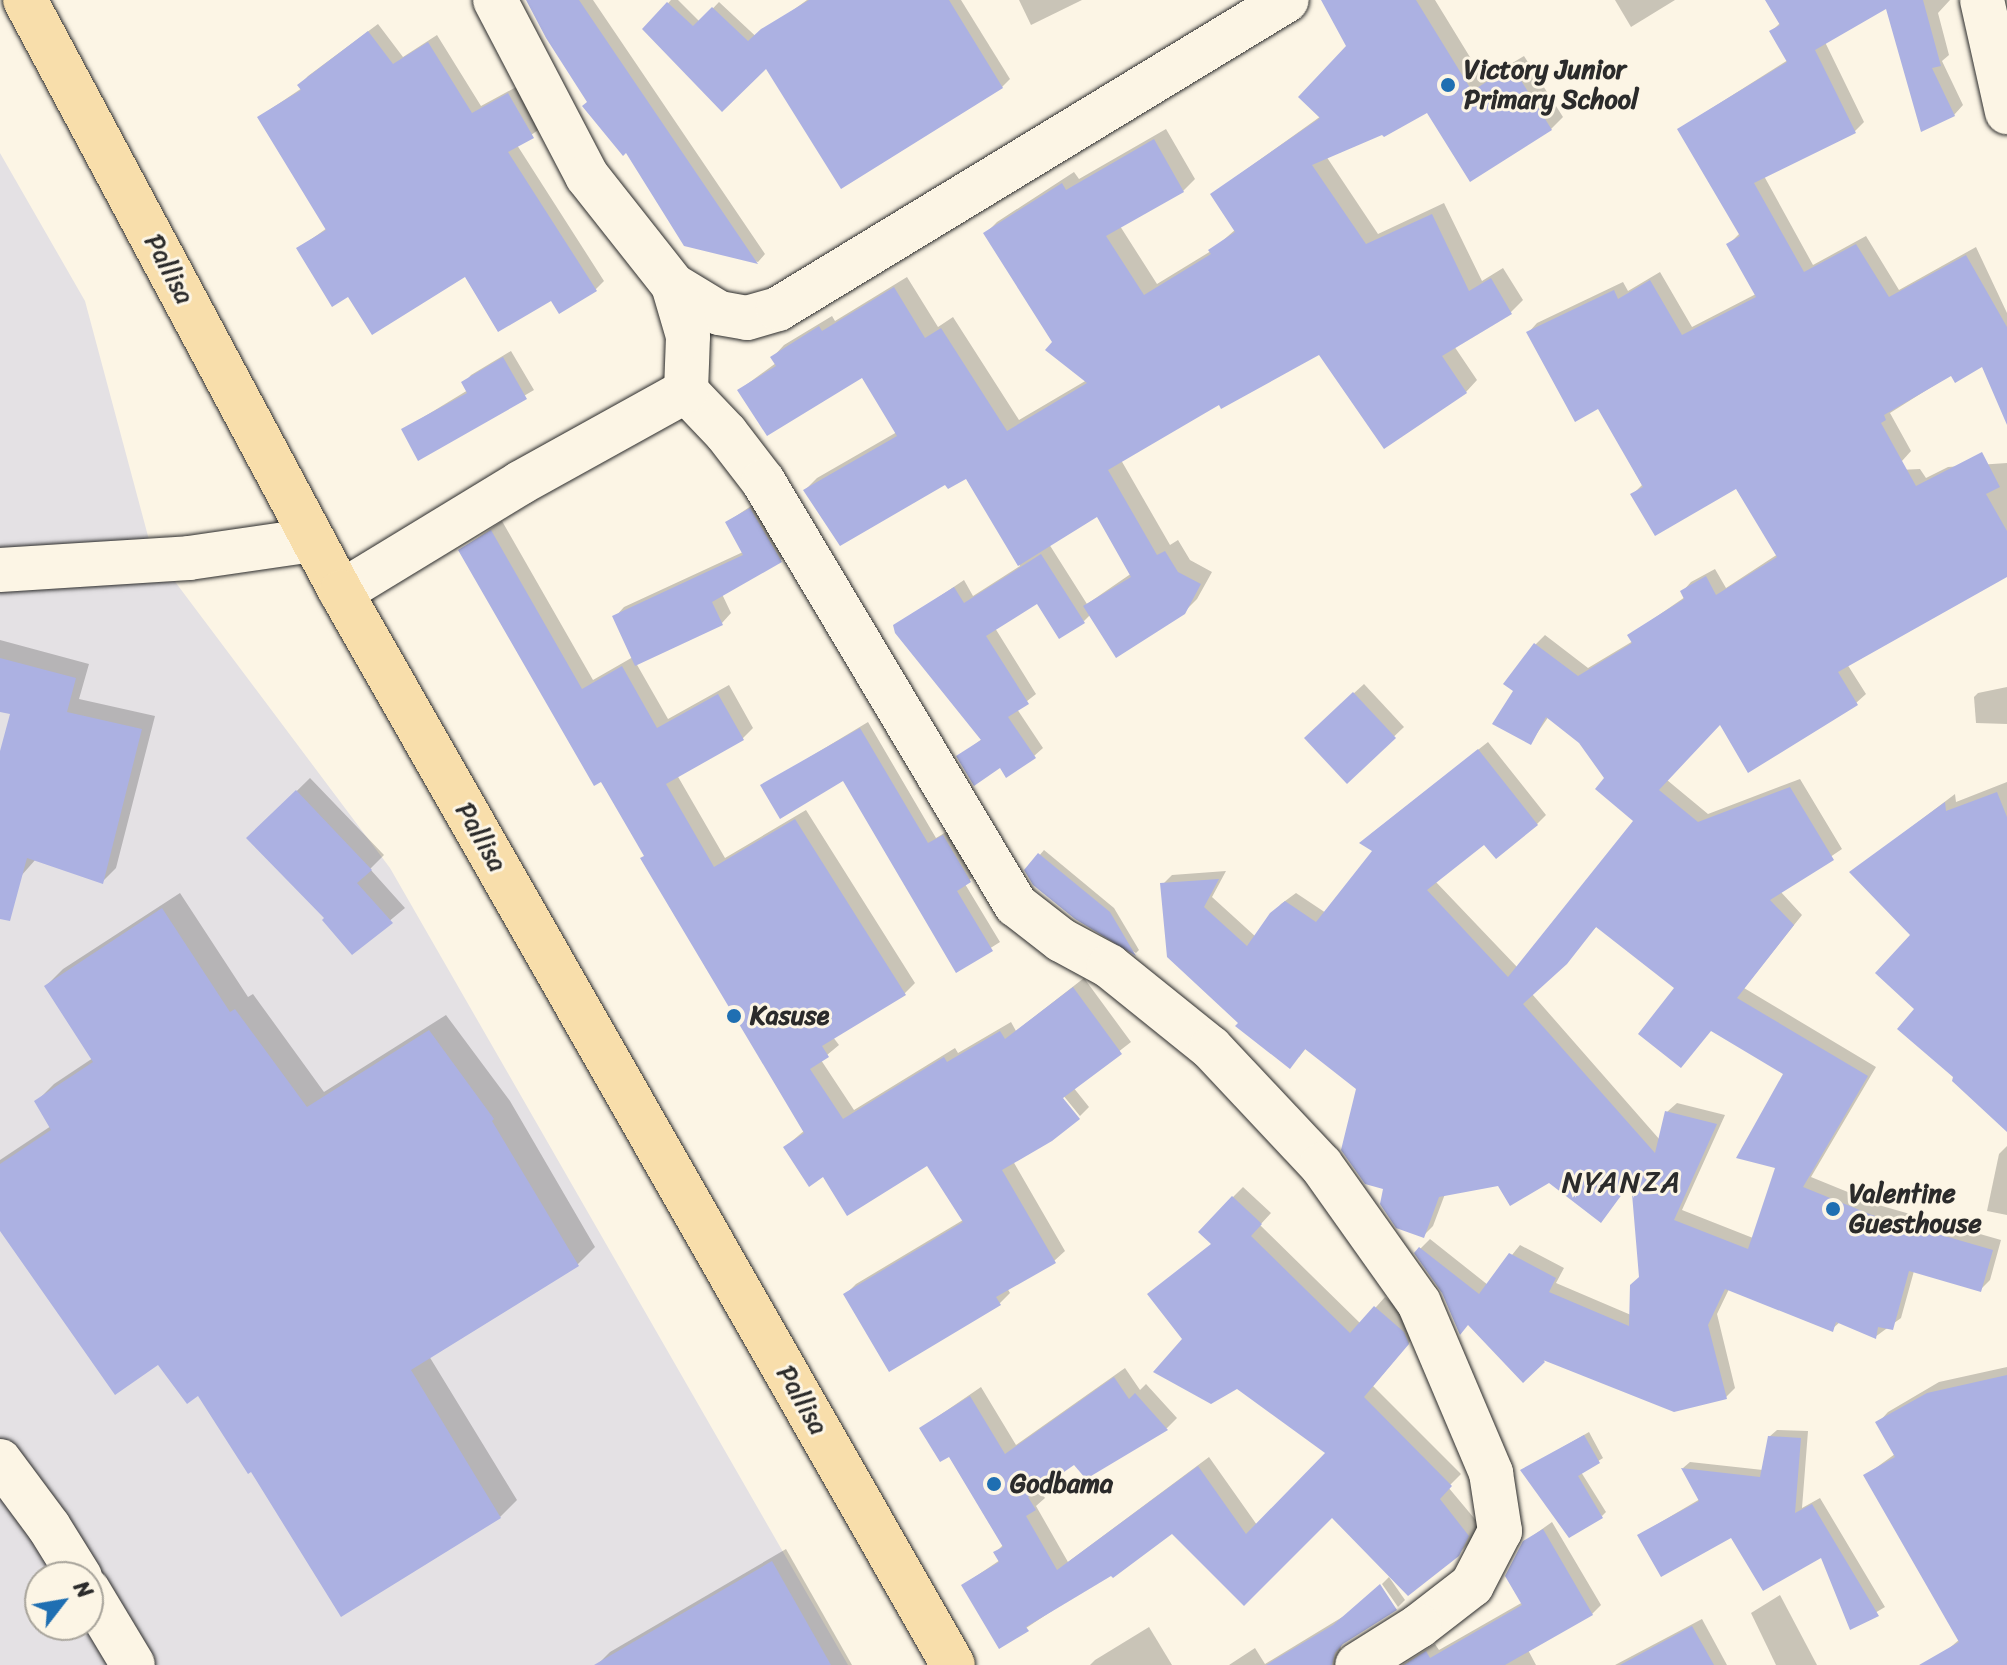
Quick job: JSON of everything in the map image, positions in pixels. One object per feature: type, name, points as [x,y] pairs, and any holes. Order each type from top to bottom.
[{"type":"main road","name":"Pallisa","points":[[25,0],[341,592],[953,1665]]},
{"type":"street","points":[[495,0],[587,176],[673,285],[719,313],[747,318],[778,309],[1287,0]]},
{"type":"street","points":[[1982,0],[2007,112]]},
{"type":"street","points":[[673,285],[688,336],[686,391],[726,433],[763,481],[1016,905],[1061,940],[1109,966],[1211,1048],[1321,1165],[1419,1303],[1491,1473],[1500,1531],[1472,1585],[1419,1626],[1357,1665]]},
{"type":"street","points":[[341,592],[520,483],[686,391]]},
{"type":"street","points":[[0,570],[189,558],[313,540]]},
{"type":"street","points":[[0,1461],[70,1561]]},
{"type":"street","points":[[104,1617],[133,1665]]},
{"type":"shaded area","points":[[0,153],[85,301],[152,551],[390,868],[848,1665],[0,1665]]},
{"type":"building","points":[[526,0],[579,0],[758,264],[684,246],[626,153],[623,156],[582,106],[587,102]]},
{"type":"building","points":[[809,0],[949,0],[1003,88],[841,189],[766,69],[722,112],[642,29],[667,2],[693,26],[712,7],[748,41],[761,29]]},
{"type":"building","points":[[1321,0],[1416,0],[1472,91],[1512,66],[1552,130],[1470,182],[1427,113],[1384,137],[1382,135],[1312,165],[1366,244],[1432,214],[1469,291],[1491,278],[1512,314],[1442,356],[1467,393],[1384,449],[1319,355],[1221,409],[1219,405],[1108,470],[1157,555],[1165,551],[1178,572],[1201,584],[1185,614],[1116,658],[1083,606],[1131,577],[1097,517],[1018,566],[966,479],[948,489],[945,485],[840,546],[803,490],[897,436],[862,378],[767,436],[737,390],[776,366],[770,357],[819,326],[822,331],[894,287],[925,338],[941,328],[1007,431],[1087,383],[1045,350],[1052,342],[983,233],[1062,183],[1066,190],[1154,139],[1184,192],[1106,236],[1144,295],[1211,254],[1208,250],[1235,232],[1210,194],[1320,118],[1298,97],[1346,46]]},
{"type":"building","points":[[1765,0],[1923,0],[1941,66],[1932,68],[1955,116],[1921,132],[1886,9],[1815,50],[1856,133],[1754,183],[1804,272],[1856,244],[1889,297],[1966,255],[2007,327],[2007,425],[1982,367],[1955,383],[1951,376],[1884,415],[1886,420],[1881,423],[1916,486],[1982,452],[2000,487],[1986,494],[2007,531],[2007,577],[1838,672],[1858,705],[1748,773],[1720,725],[1659,790],[1698,822],[1790,787],[1834,860],[1770,900],[1794,925],[1737,998],[1868,1076],[1803,1187],[1872,1215],[1993,1250],[1981,1292],[1909,1271],[1893,1330],[1878,1327],[1876,1339],[1836,1322],[1833,1332],[1725,1289],[1708,1325],[1727,1399],[1674,1412],[1543,1360],[1545,1362],[1523,1383],[1468,1325],[1460,1335],[1442,1293],[1414,1253],[1419,1247],[1479,1294],[1509,1253],[1556,1278],[1549,1292],[1629,1326],[1630,1285],[1639,1277],[1631,1182],[1601,1223],[1549,1183],[1510,1206],[1498,1186],[1439,1197],[1424,1238],[1396,1228],[1380,1204],[1383,1189],[1365,1184],[1341,1150],[1356,1089],[1305,1049],[1290,1069],[1235,1026],[1238,1023],[1167,957],[1160,883],[1219,879],[1204,907],[1247,946],[1270,913],[1285,901],[1316,922],[1372,851],[1359,843],[1478,749],[1538,825],[1496,859],[1484,845],[1427,890],[1508,977],[1633,821],[1595,789],[1604,778],[1579,743],[1546,717],[1531,745],[1492,724],[1513,691],[1503,684],[1534,643],[1578,676],[1632,643],[1627,635],[1684,599],[1680,591],[1706,576],[1716,595],[1777,557],[1736,489],[1655,536],[1630,494],[1643,487],[1598,409],[1575,422],[1526,332],[1614,290],[1618,299],[1650,280],[1682,335],[1756,297],[1726,244],[1740,236],[1677,129],[1787,62],[1769,31],[1780,25]],"holes":[[[1596,927],[1674,988],[1638,1034],[1681,1068],[1711,1031],[1783,1074],[1736,1158],[1775,1168],[1748,1249],[1674,1220],[1717,1124],[1665,1111],[1655,1153],[1523,1004],[1567,964]]]},
{"type":"building","points":[[368,31],[393,64],[428,42],[472,113],[508,93],[534,138],[508,152],[597,291],[559,314],[551,301],[498,332],[465,277],[372,335],[348,297],[332,307],[296,248],[326,230],[257,117],[301,90],[297,85]]},
{"type":"building","points":[[503,357],[527,399],[418,461],[401,429],[467,393],[461,382]]},
{"type":"building","points":[[750,508],[782,562],[712,602],[723,625],[635,666],[612,616],[743,555],[725,522]]},
{"type":"building","points":[[491,530],[582,689],[622,666],[657,728],[718,694],[744,740],[666,784],[714,867],[795,819],[906,995],[822,1046],[829,1057],[810,1069],[843,1119],[944,1057],[947,1062],[1000,1031],[1005,1039],[1073,987],[1122,1054],[1063,1098],[1080,1119],[1052,1141],[1002,1170],[1056,1263],[996,1297],[1001,1305],[889,1372],[843,1294],[963,1222],[927,1166],[847,1216],[823,1177],[809,1187],[783,1147],[804,1133],[640,858],[644,856],[601,782],[594,786],[458,550]]},
{"type":"building","points":[[1041,554],[1085,623],[1059,639],[1037,604],[986,636],[1029,704],[1008,717],[1036,758],[1006,778],[1000,768],[974,786],[956,756],[981,740],[895,633],[893,625],[954,587],[964,603]]},
{"type":"building","points":[[0,658],[76,678],[67,712],[142,729],[103,884],[27,858],[10,921],[0,919],[0,751],[10,714],[0,712]]},
{"type":"building","points":[[1353,692],[1396,738],[1347,784],[1304,738]]},
{"type":"building","points":[[860,728],[928,843],[943,835],[971,882],[957,891],[993,951],[956,973],[843,781],[780,819],[760,785]]},
{"type":"building","points":[[296,790],[372,870],[357,883],[393,923],[352,955],[322,920],[324,918],[246,838]]},
{"type":"building","points":[[1997,792],[2007,817],[2007,1132],[1952,1081],[1953,1077],[1897,1029],[1914,1009],[1875,973],[1910,935],[1849,872],[1945,802],[1946,811]]},
{"type":"building","points":[[1038,853],[1110,912],[1136,956],[1075,919],[1033,885],[1024,870]]},
{"type":"building","points":[[162,908],[230,1012],[235,1009],[307,1107],[429,1030],[494,1119],[492,1121],[579,1266],[411,1370],[501,1518],[341,1617],[251,1472],[248,1474],[198,1396],[187,1404],[158,1365],[115,1395],[0,1231],[0,1164],[51,1130],[34,1101],[93,1062],[44,986]]},
{"type":"building","points":[[1232,1196],[1262,1224],[1251,1236],[1350,1333],[1374,1306],[1404,1332],[1409,1344],[1364,1397],[1452,1486],[1440,1499],[1469,1536],[1459,1556],[1408,1596],[1332,1518],[1244,1606],[1172,1534],[1113,1578],[1111,1576],[1026,1627],[1029,1631],[999,1649],[961,1585],[999,1562],[993,1552],[1003,1547],[949,1457],[940,1462],[919,1428],[970,1396],[1005,1454],[1114,1377],[1129,1399],[1135,1393],[1168,1430],[1086,1479],[1074,1465],[1028,1497],[1036,1510],[1026,1516],[1057,1570],[1198,1466],[1246,1534],[1325,1453],[1237,1389],[1211,1404],[1153,1372],[1182,1339],[1147,1294],[1211,1244],[1198,1232]]},
{"type":"building","points":[[2007,1375],[2007,1665],[1919,1665],[1959,1642],[1863,1475],[1895,1457],[1875,1422],[1927,1393]]},
{"type":"building","points":[[1584,1435],[1600,1463],[1578,1476],[1603,1518],[1569,1538],[1520,1470]]},
{"type":"building","points":[[1768,1436],[1801,1438],[1795,1513],[1812,1504],[1879,1616],[1850,1630],[1821,1558],[1763,1591],[1731,1538],[1661,1577],[1637,1535],[1699,1501],[1681,1468],[1760,1477]]},
{"type":"building","points":[[1543,1529],[1593,1615],[1505,1665],[1404,1665],[1426,1651],[1430,1658],[1522,1605],[1505,1576],[1523,1541]]},
{"type":"building","points":[[772,1561],[831,1665],[594,1665]]},
{"type":"building","points":[[1380,1584],[1397,1610],[1343,1644],[1335,1653],[1332,1665],[1266,1665],[1333,1625]]},
{"type":"building","points":[[1692,1626],[1714,1665],[1620,1665]]},
{"type":"place","name":"Victory Junior Primary School","points":[[1448,85]]},
{"type":"place","name":"Kasuse","points":[[734,1016]]},
{"type":"place","name":"Valentine Guesthouse","points":[[1833,1209]]},
{"type":"place","name":"Godbama","points":[[994,1484]]},
{"type":"district","name":"NYANZA","points":[[1622,1182]]}]
